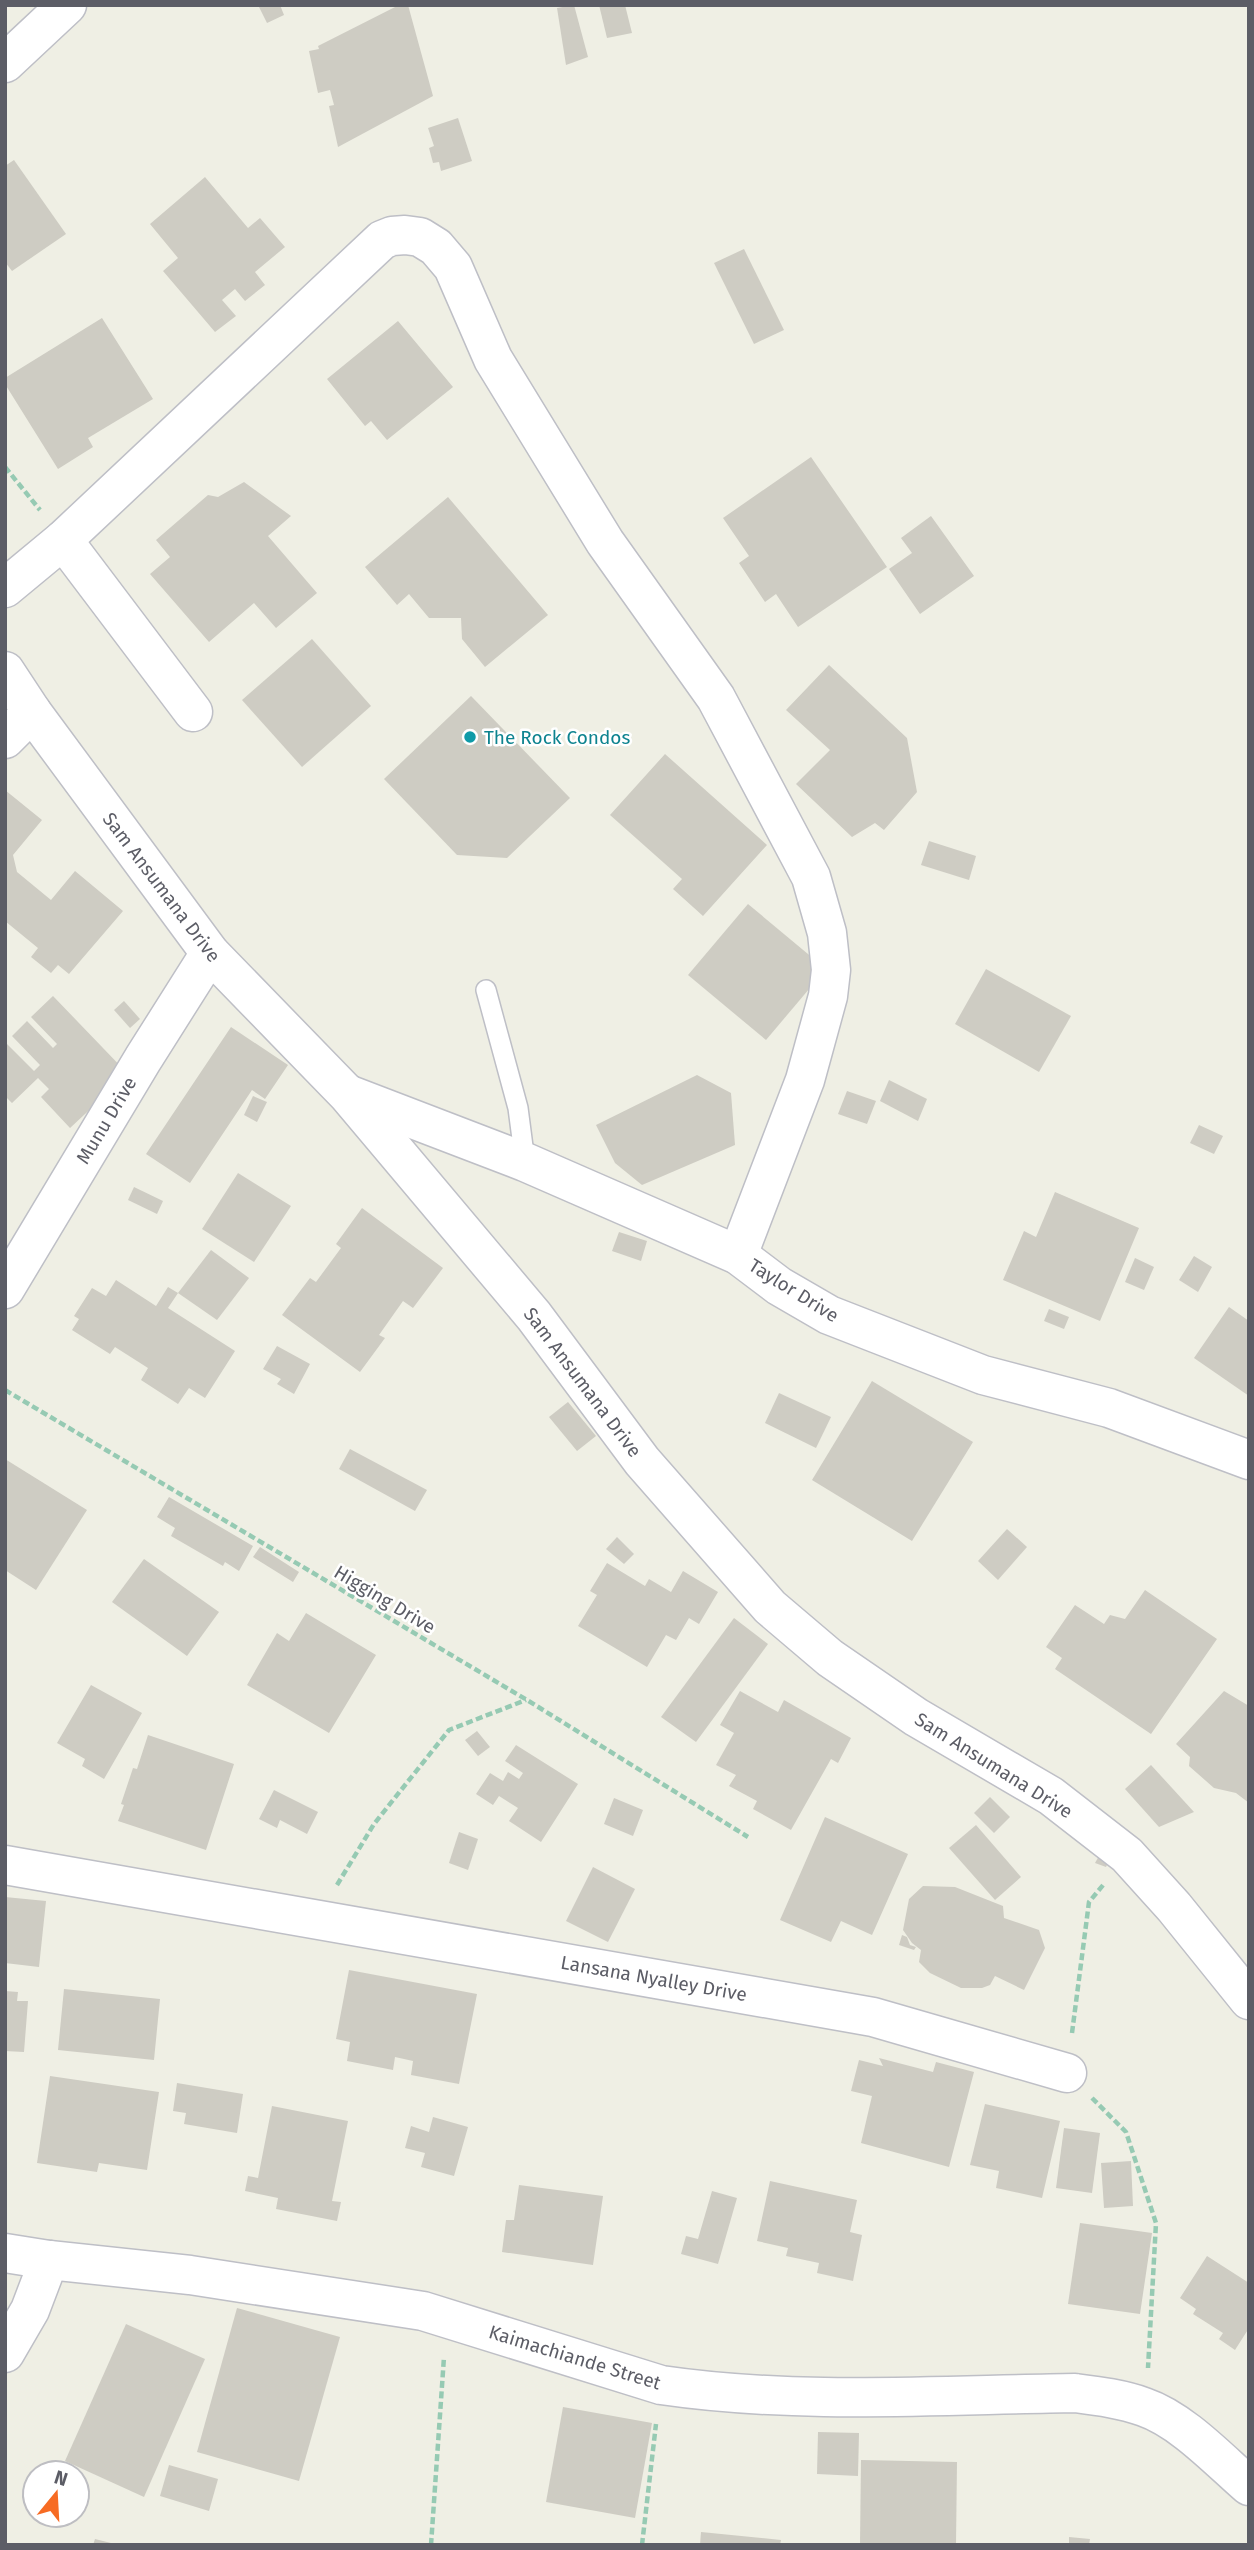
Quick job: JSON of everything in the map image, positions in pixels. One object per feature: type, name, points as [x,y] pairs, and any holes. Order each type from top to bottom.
[{"type":"street","points":[[5,62],[67,5]]},
{"type":"street","points":[[5,588],[63,540],[382,240],[392,236],[411,235],[436,247],[453,267],[493,359],[605,541],[716,698],[811,877],[827,933],[831,970],[828,996],[805,1080],[738,1255]]},
{"type":"street","points":[[63,540],[193,712]]},
{"type":"street","name":"Sam Ansumana Drive","points":[[5,671],[32,712],[210,953],[348,1095],[534,1316],[642,1461],[770,1607],[830,1658],[916,1717],[1051,1796],[1127,1855],[1174,1907],[1249,2000]]},
{"type":"street","points":[[5,739],[32,712]]},
{"type":"street","name":"Munu Drive","points":[[5,1289],[142,1059],[210,953]]},
{"type":"street","name":"Taylor Drive","points":[[348,1095],[525,1162],[738,1255],[779,1286],[829,1315],[983,1375],[1109,1408],[1249,1460]]},
{"type":"street","name":"Lansana Nyalley Drive","points":[[5,1865],[873,2017],[1067,2073]]},
{"type":"street","name":"Kaimachiande Street","points":[[5,2253],[190,2276],[398,2307],[447,2318],[661,2385],[773,2397],[1075,2393],[1106,2398],[1146,2407],[1184,2430],[1249,2486]]},
{"type":"street","points":[[5,2353],[30,2309],[49,2260]]},
{"type":"lane","points":[[486,990],[518,1108],[525,1162]]},
{"type":"path","points":[[5,467],[63,540]]},
{"type":"path","name":"Higging Drive","points":[[5,1390],[527,1700],[748,1837]]},
{"type":"path","points":[[318,1919],[374,1824],[449,1730],[527,1700]]},
{"type":"path","points":[[1127,1855],[1088,1902],[1067,2073],[1126,2132],[1156,2223],[1146,2407]]},
{"type":"path","points":[[431,2545],[447,2318]]},
{"type":"path","points":[[642,2545],[661,2385]]},
{"type":"building","points":[[258,5],[280,5],[284,15],[267,23]]},
{"type":"building","points":[[399,5],[408,5],[433,96],[338,147],[329,106],[334,105],[330,90],[318,93],[309,51],[319,49],[318,46]]},
{"type":"building","points":[[574,5],[588,57],[566,65],[557,8]]},
{"type":"building","points":[[599,5],[625,5],[632,33],[607,38]]},
{"type":"building","points":[[458,118],[472,161],[441,171],[439,162],[433,163],[429,148],[434,146],[428,128]]},
{"type":"building","points":[[14,160],[66,234],[12,271],[5,262],[5,166]]},
{"type":"building","points":[[205,177],[248,228],[260,218],[285,247],[255,272],[265,285],[245,301],[235,289],[222,300],[236,316],[215,332],[163,271],[178,258],[150,224]]},
{"type":"building","points":[[744,249],[784,330],[754,344],[714,263]]},
{"type":"building","points":[[102,318],[153,399],[88,438],[93,447],[58,469],[5,384],[5,378]]},
{"type":"building","points":[[398,321],[453,387],[387,440],[371,421],[365,426],[327,379]]},
{"type":"building","points":[[811,457],[887,567],[798,627],[776,594],[765,602],[739,563],[749,556],[723,518]]},
{"type":"building","points":[[244,482],[291,516],[268,536],[317,593],[276,628],[254,603],[209,642],[150,574],[170,557],[156,540],[208,495],[218,497]]},
{"type":"building","points":[[448,497],[548,615],[485,667],[462,639],[461,618],[429,618],[409,594],[397,605],[365,567]]},
{"type":"building","points":[[931,516],[974,576],[920,614],[889,569],[912,553],[901,538]]},
{"type":"building","points":[[312,639],[371,706],[302,767],[242,700]]},
{"type":"building","points":[[829,665],[907,738],[917,792],[884,830],[875,823],[852,837],[796,784],[830,750],[786,710]]},
{"type":"building","name":"The Rock Condos","points":[[471,696],[570,798],[507,858],[457,855],[384,779]]},
{"type":"building","points":[[665,754],[767,845],[703,916],[673,889],[682,879],[610,815]]},
{"type":"building","points":[[5,790],[42,820],[13,855],[17,872],[51,900],[75,871],[123,911],[69,974],[58,965],[51,973],[31,957],[38,948],[5,921]]},
{"type":"building","points":[[929,841],[976,856],[969,880],[921,865]]},
{"type":"building","points":[[748,904],[826,969],[766,1040],[688,975]]},
{"type":"building","points":[[986,969],[1071,1016],[1039,1072],[955,1024]]},
{"type":"building","points":[[53,996],[128,1074],[70,1128],[41,1097],[49,1089],[38,1078],[12,1103],[5,1096],[5,1042],[34,1071],[40,1065],[12,1036],[27,1021],[53,1048],[57,1044],[31,1017]]},
{"type":"building","points":[[124,1001],[140,1019],[130,1028],[114,1010]]},
{"type":"building","points":[[231,1027],[288,1065],[265,1099],[252,1090],[190,1183],[146,1154]]},
{"type":"building","points":[[697,1075],[731,1093],[735,1145],[642,1185],[615,1163],[596,1125]]},
{"type":"building","points":[[889,1080],[927,1099],[918,1121],[880,1101]]},
{"type":"building","points":[[847,1091],[876,1101],[867,1124],[838,1114]]},
{"type":"building","points":[[253,1096],[267,1102],[257,1122],[244,1115]]},
{"type":"building","points":[[1199,1125],[1223,1136],[1214,1154],[1190,1143]]},
{"type":"building","points":[[238,1173],[291,1206],[254,1262],[202,1229]]},
{"type":"building","points":[[134,1187],[163,1201],[157,1214],[128,1200]]},
{"type":"building","points":[[1055,1192],[1139,1228],[1100,1321],[1003,1280],[1024,1231],[1036,1237]]},
{"type":"building","points":[[362,1208],[443,1268],[413,1308],[403,1301],[379,1335],[385,1338],[360,1372],[282,1315],[310,1278],[316,1282],[341,1248],[336,1244]]},
{"type":"building","points":[[619,1232],[647,1241],[641,1261],[612,1251]]},
{"type":"building","points":[[211,1250],[249,1278],[217,1320],[178,1293]]},
{"type":"building","points":[[1194,1256],[1212,1267],[1198,1292],[1179,1280]]},
{"type":"building","points":[[1135,1258],[1154,1267],[1144,1290],[1125,1282]]},
{"type":"building","points":[[116,1280],[156,1306],[168,1287],[178,1293],[168,1308],[235,1351],[205,1398],[189,1388],[178,1404],[141,1380],[148,1368],[115,1347],[110,1354],[72,1330],[79,1319],[74,1316],[92,1288],[106,1296]]},
{"type":"building","points":[[1229,1307],[1249,1321],[1249,1396],[1194,1358]]},
{"type":"building","points":[[1049,1309],[1069,1317],[1064,1329],[1044,1321]]},
{"type":"building","points":[[277,1346],[310,1364],[294,1394],[277,1384],[281,1379],[263,1369]]},
{"type":"building","points":[[872,1381],[973,1442],[912,1541],[812,1480]]},
{"type":"building","points":[[779,1393],[831,1417],[816,1448],[765,1423]]},
{"type":"building","points":[[568,1402],[596,1436],[577,1451],[549,1417]]},
{"type":"building","points":[[350,1449],[427,1490],[415,1511],[339,1469]]},
{"type":"building","points":[[5,1459],[87,1510],[36,1590],[5,1570]]},
{"type":"building","points":[[169,1497],[253,1546],[239,1571],[225,1562],[223,1566],[171,1536],[175,1528],[157,1517]]},
{"type":"building","points":[[1007,1529],[1027,1547],[998,1580],[978,1561]]},
{"type":"building","points":[[617,1537],[634,1554],[624,1564],[606,1549]]},
{"type":"building","points":[[260,1547],[299,1572],[293,1582],[253,1557]]},
{"type":"building","points":[[144,1559],[219,1612],[187,1656],[112,1602]]},
{"type":"building","points":[[607,1563],[645,1586],[649,1579],[671,1592],[683,1571],[718,1592],[699,1624],[689,1618],[676,1640],[666,1635],[647,1667],[578,1626],[597,1595],[590,1591]]},
{"type":"building","points":[[1145,1590],[1217,1639],[1151,1734],[1055,1669],[1062,1658],[1046,1647],[1075,1605],[1104,1624],[1110,1615],[1125,1619]]},
{"type":"building","points":[[306,1613],[376,1655],[329,1733],[247,1685],[277,1633],[289,1641]]},
{"type":"building","points":[[734,1618],[768,1644],[696,1742],[661,1717]]},
{"type":"building","points":[[91,1685],[142,1713],[104,1779],[82,1766],[85,1759],[57,1743]]},
{"type":"building","points":[[740,1691],[778,1712],[784,1700],[851,1738],[838,1763],[831,1759],[791,1830],[753,1809],[757,1801],[729,1786],[736,1775],[716,1765],[734,1733],[720,1725]]},
{"type":"building","points":[[1224,1691],[1249,1706],[1249,1803],[1236,1793],[1214,1788],[1189,1766],[1190,1757],[1176,1744]]},
{"type":"building","points":[[477,1731],[490,1747],[478,1756],[465,1740]]},
{"type":"building","points":[[148,1735],[234,1764],[206,1850],[118,1821],[133,1768],[137,1769]]},
{"type":"building","points":[[516,1745],[578,1784],[541,1842],[509,1821],[518,1808],[499,1796],[493,1805],[476,1794],[490,1773],[503,1781],[508,1772],[519,1779],[523,1773],[505,1761]]},
{"type":"building","points":[[1151,1765],[1194,1812],[1159,1827],[1125,1789]]},
{"type":"building","points":[[274,1790],[318,1812],[307,1834],[280,1820],[277,1828],[259,1819]]},
{"type":"building","points":[[990,1797],[1010,1817],[994,1833],[974,1813]]},
{"type":"building","points":[[614,1798],[643,1810],[633,1836],[604,1824]]},
{"type":"building","points":[[825,1817],[908,1854],[872,1935],[841,1921],[831,1942],[780,1920]]},
{"type":"building","points":[[976,1825],[1021,1877],[995,1900],[949,1848]]},
{"type":"building","points":[[459,1832],[478,1839],[468,1870],[449,1863]]},
{"type":"building","points":[[1099,1856],[1109,1861],[1106,1867],[1095,1863]]},
{"type":"building","points":[[593,1867],[635,1889],[608,1942],[566,1921]]},
{"type":"building","points":[[923,1886],[955,1887],[1003,1906],[1004,1918],[1039,1930],[1045,1948],[1024,1990],[995,1976],[990,1985],[982,1988],[961,1988],[930,1973],[919,1962],[921,1950],[903,1930],[909,1899]]},
{"type":"building","points":[[5,1897],[46,1901],[39,1967],[5,1963]]},
{"type":"building","points":[[902,1935],[907,1937],[910,1945],[916,1947],[914,1950],[899,1945]]},
{"type":"building","points":[[349,1970],[477,1994],[459,2084],[411,2075],[413,2061],[395,2057],[393,2070],[347,2061],[350,2042],[336,2039]]},
{"type":"building","points":[[64,1989],[160,1999],[154,2060],[58,2050]]},
{"type":"building","points":[[5,1991],[18,1992],[17,2001],[28,2001],[24,2052],[5,2051]]},
{"type":"building","points":[[879,2058],[933,2072],[936,2062],[974,2072],[949,2167],[861,2143],[872,2096],[851,2091],[859,2060],[883,2066]]},
{"type":"building","points":[[50,2076],[159,2092],[147,2170],[99,2163],[97,2172],[37,2163]]},
{"type":"building","points":[[177,2083],[243,2094],[237,2133],[184,2124],[186,2113],[173,2111]]},
{"type":"building","points":[[985,2104],[1060,2121],[1042,2198],[996,2188],[999,2171],[970,2165]]},
{"type":"building","points":[[272,2106],[348,2121],[332,2201],[341,2202],[337,2221],[276,2209],[278,2198],[245,2191],[248,2176],[258,2178]]},
{"type":"building","points":[[433,2117],[468,2127],[454,2176],[421,2167],[425,2153],[405,2148],[411,2126],[429,2132]]},
{"type":"building","points":[[1064,2128],[1100,2133],[1092,2193],[1056,2188]]},
{"type":"building","points":[[1131,2161],[1133,2206],[1104,2208],[1101,2163]]},
{"type":"building","points":[[770,2181],[857,2200],[850,2232],[862,2235],[853,2281],[817,2273],[819,2263],[786,2256],[788,2248],[757,2241]]},
{"type":"building","points":[[519,2185],[603,2196],[593,2265],[502,2252],[506,2220],[514,2220]]},
{"type":"building","points":[[712,2191],[737,2198],[718,2264],[681,2254],[686,2236],[698,2239]]},
{"type":"building","points":[[1080,2223],[1152,2233],[1140,2314],[1068,2304]]},
{"type":"building","points":[[1207,2256],[1249,2283],[1249,2328],[1235,2350],[1219,2339],[1223,2333],[1193,2314],[1196,2309],[1180,2298]]},
{"type":"building","points":[[237,2308],[340,2337],[299,2481],[197,2452]]},
{"type":"building","points":[[126,2324],[205,2359],[144,2497],[91,2473],[91,2459],[66,2459]]},
{"type":"building","points":[[563,2407],[652,2423],[635,2518],[546,2502]]},
{"type":"building","points":[[818,2432],[859,2433],[858,2476],[817,2474]]},
{"type":"building","points":[[861,2460],[957,2462],[956,2545],[860,2545]]},
{"type":"building","points":[[169,2465],[218,2479],[209,2511],[160,2496]]},
{"type":"building","points":[[701,2532],[781,2540],[780,2545],[700,2545]]},
{"type":"building","points":[[1069,2537],[1090,2539],[1089,2545],[1069,2545]]},
{"type":"building","points":[[95,2539],[115,2544],[115,2545],[93,2545]]},
{"type":"place","name":"The Rock Condos","points":[[470,737]]}]
